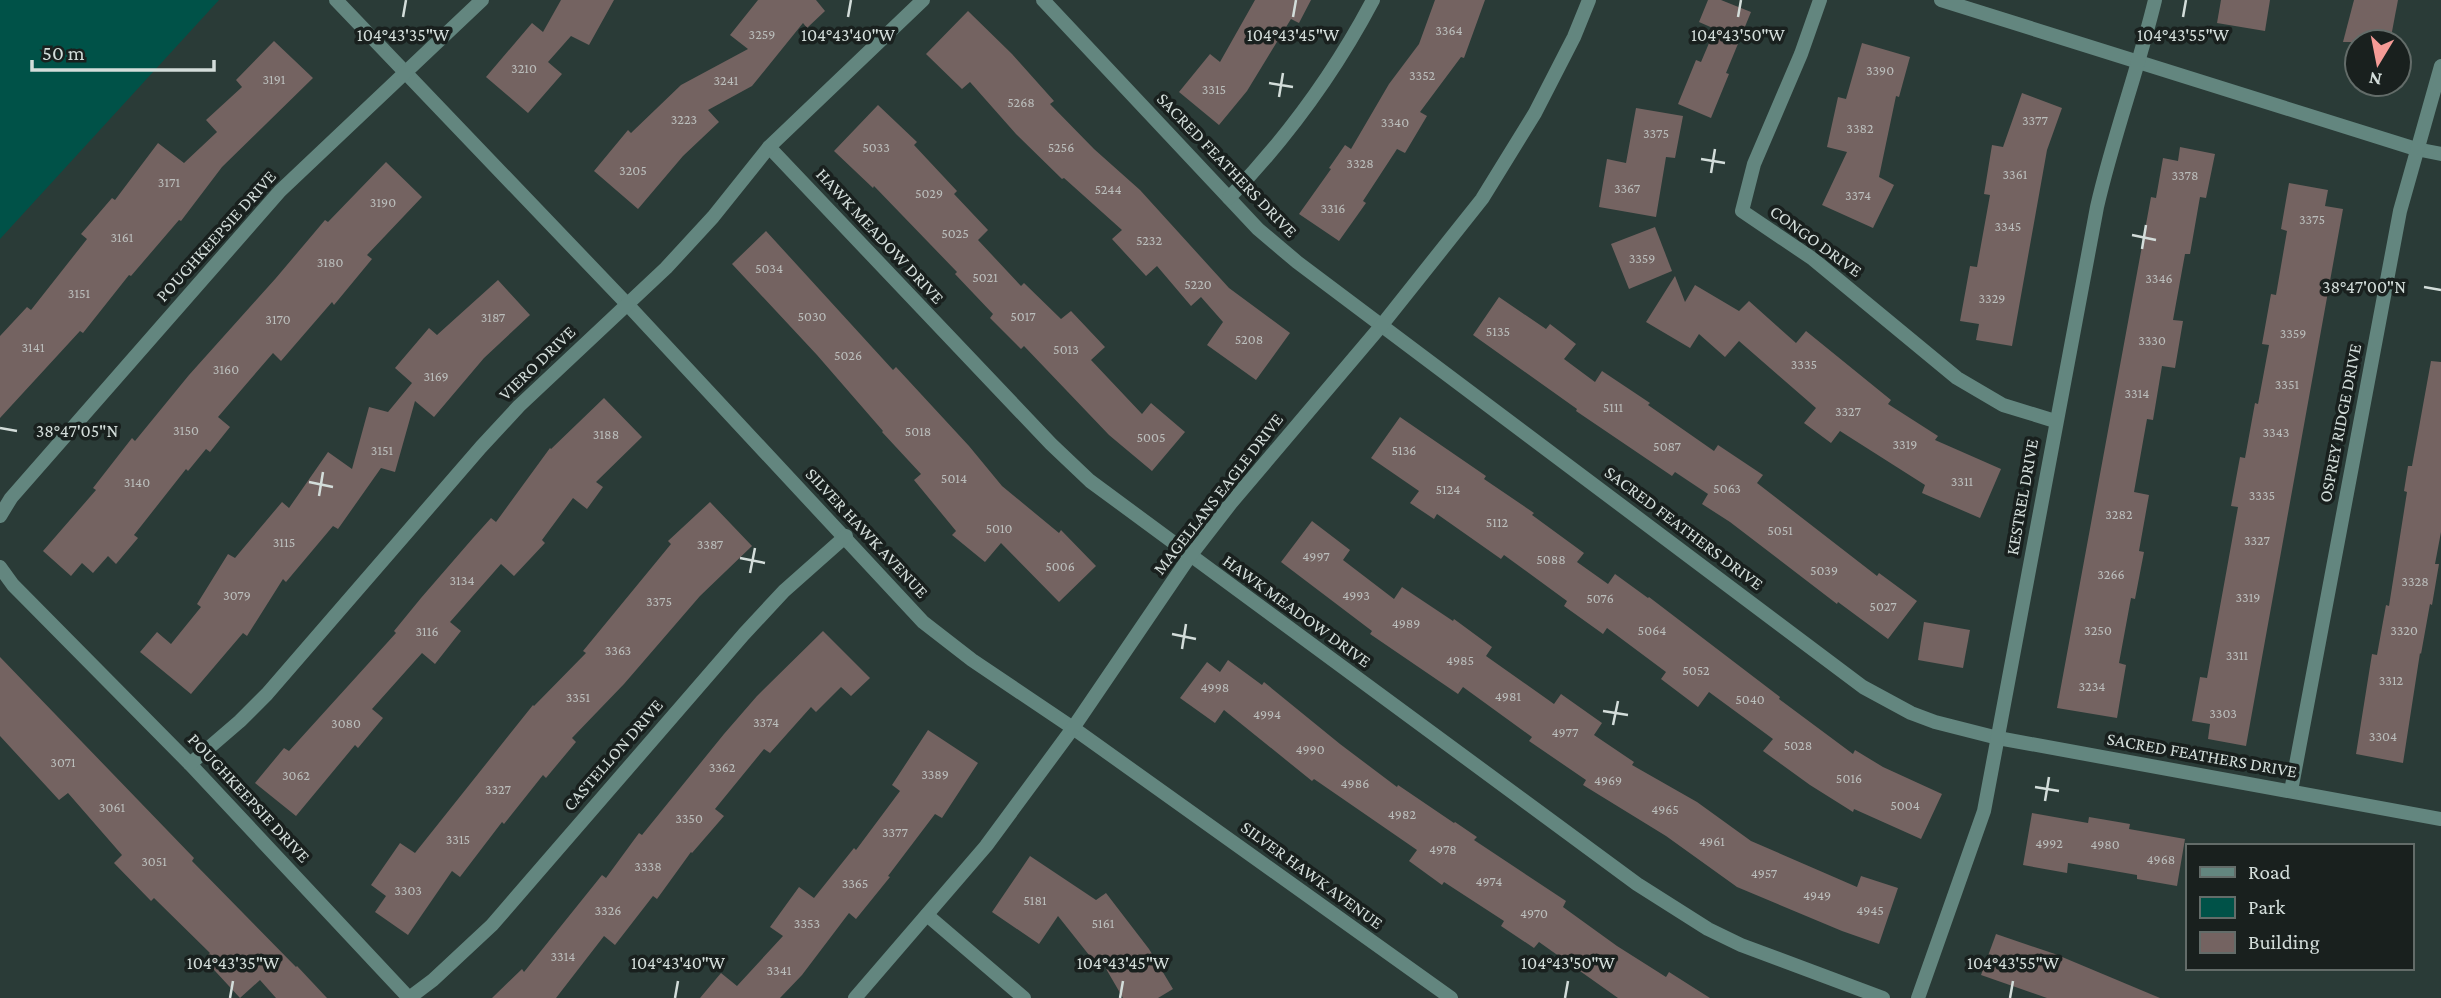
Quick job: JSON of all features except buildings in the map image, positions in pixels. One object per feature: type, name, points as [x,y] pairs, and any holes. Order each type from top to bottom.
[{"type":"street","name":"SILVER HAWK AVENUE","points":[[336,0],[627,304],[932,629],[1451,998]]},
{"type":"street","name":"POUGHKEEPSIE DRIVE","points":[[0,516],[11,498],[280,191],[482,0]]},
{"type":"street","name":"VIERO DRIVE","points":[[190,764],[267,694],[519,406],[691,242],[769,147],[923,0]]},
{"type":"street","name":"SACRED FEATHERS DRIVE","points":[[1043,0],[1258,229],[1297,262],[1863,687],[1911,713],[1944,725],[1998,738],[2441,819]]},
{"type":"street","points":[[1229,198],[1265,161],[1319,91],[1373,0]]},
{"type":"street","name":"MAGELLANS EAGLE DRIVE","points":[[855,998],[986,846],[1073,728],[1190,556],[1231,503],[1381,326],[1482,200],[1541,103],[1589,0]]},
{"type":"street","name":"CONGO DRIVE","points":[[1820,0],[1801,54],[1754,164],[1742,211],[1813,259],[1957,378],[2003,405],[2055,421]]},
{"type":"street","points":[[1941,0],[2416,149],[2441,153]]},
{"type":"street","name":"KESTREL DRIVE","points":[[1918,998],[1984,811],[2055,421],[2105,170],[2155,0]]},
{"type":"street","name":"OSPREY RIDGE DRIVE","points":[[2291,791],[2388,268],[2416,149],[2441,66]]},
{"type":"street","name":"HAWK MEADOW DRIVE","points":[[769,147],[1051,444],[1090,481],[1637,884],[1741,945],[1883,998]]},
{"type":"street","name":"CASTELLON DRIVE","points":[[409,998],[433,980],[492,925],[744,634],[784,591],[846,536]]},
{"type":"street","name":"POUGHKEEPSIE DRIVE","points":[[0,567],[13,585],[190,764],[409,998]]},
{"type":"street","points":[[928,915],[1024,998]]},
{"type":"green space","points":[[0,0],[219,0],[0,239]]}]
